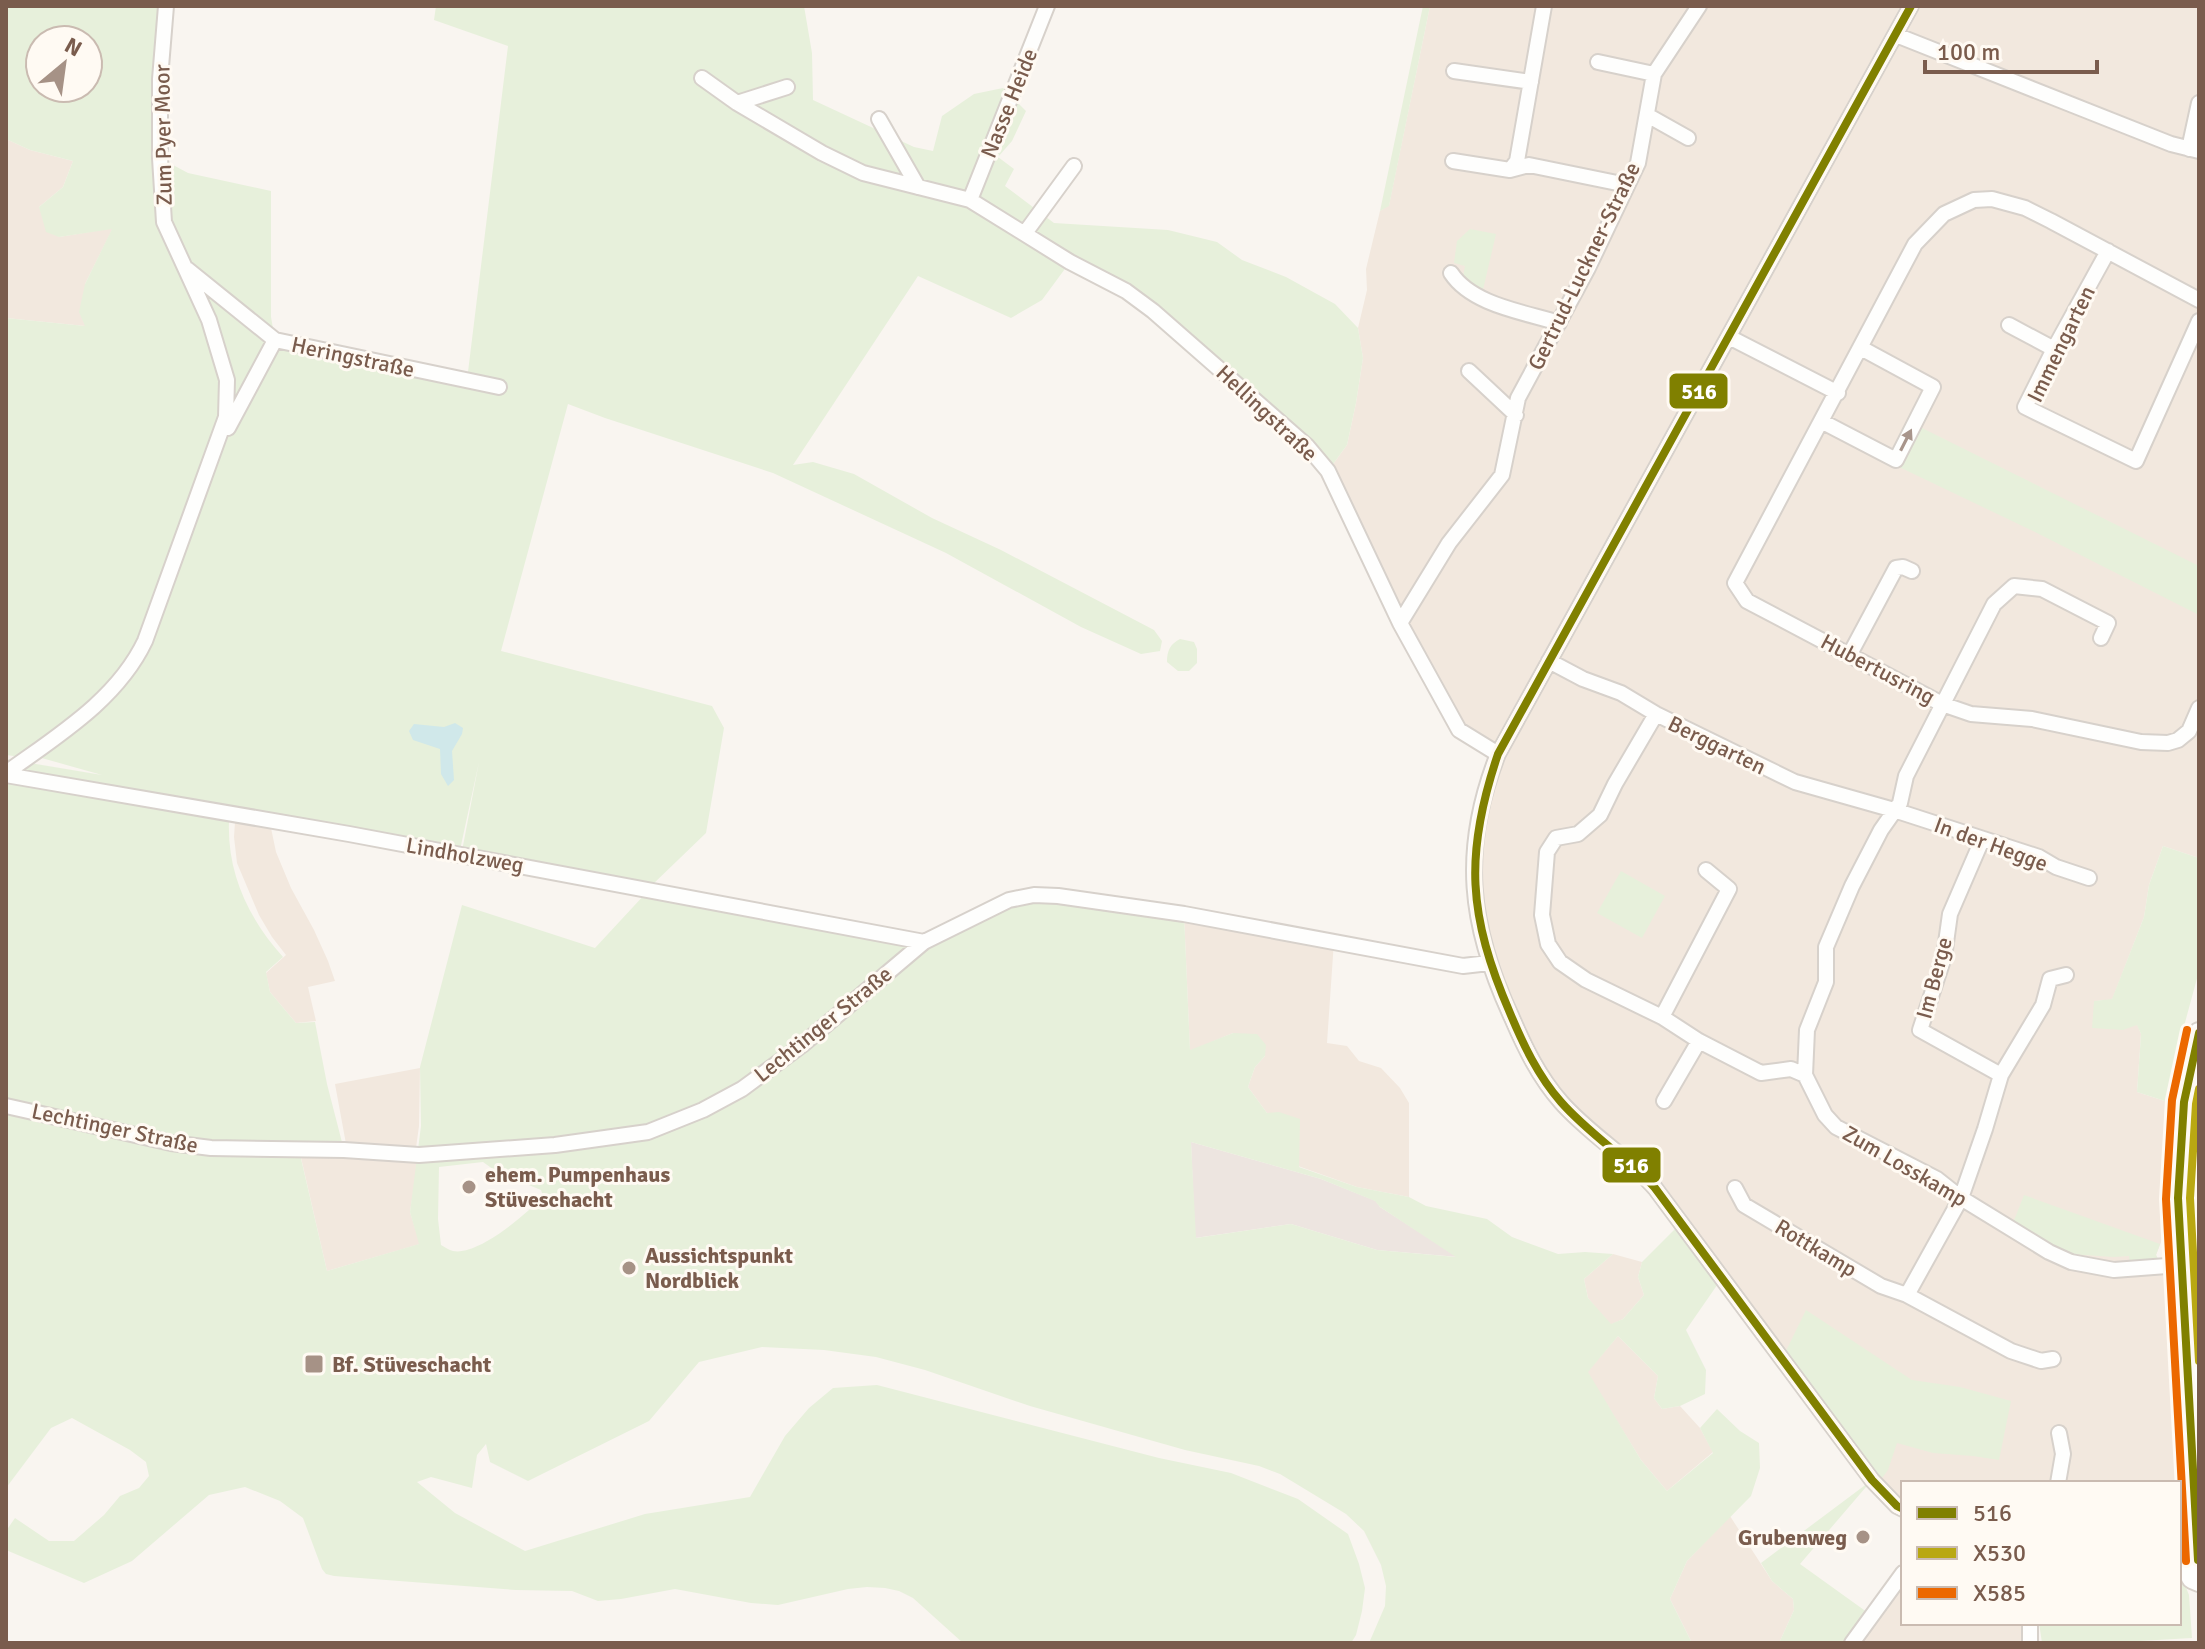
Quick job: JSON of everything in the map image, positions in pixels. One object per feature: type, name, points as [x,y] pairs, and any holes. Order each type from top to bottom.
[{"type":"street","name":"Zum Pyer Moor","points":[[6,774],[99,702],[135,663],[226,417],[227,380],[209,320],[164,222],[160,79],[166,6]]},
{"type":"street","name":"Nasse Heide","points":[[970,200],[1047,6]]},
{"type":"street","points":[[1510,170],[1517,161],[1544,6]]},
{"type":"street","name":"Gertrud-Luckner-Straße","points":[[1400,623],[1449,543],[1502,475],[1518,398],[1559,323],[1638,163],[1654,74],[1699,6]]},
{"type":"street","points":[[1901,1508],[1872,1480],[1655,1188],[1634,1165],[1562,1104],[1545,1082],[1502,997],[1489,963],[1480,934],[1472,876],[1477,819],[1485,786],[1498,754],[1911,6]]},
{"type":"street","points":[[1896,35],[2194,150],[2199,103]]},
{"type":"street","points":[[1598,62],[1654,74]]},
{"type":"street","points":[[1454,71],[1531,82]]},
{"type":"street","name":"Hellingstraße","points":[[702,78],[737,103],[822,153],[863,173],[970,200],[1070,262],[1126,291],[1153,311],[1307,446],[1328,471],[1400,623],[1459,730],[1498,754]]},
{"type":"street","points":[[737,103],[787,87]]},
{"type":"street","points":[[1647,115],[1688,138]]},
{"type":"street","points":[[879,119],[918,187]]},
{"type":"street","points":[[1453,161],[1510,170],[1529,165],[1627,185]]},
{"type":"street","points":[[1025,233],[1074,166]]},
{"type":"street","name":"Hubertusring","points":[[2199,300],[2025,208],[1992,199],[1974,200],[1944,214],[1915,244],[1735,583],[1747,601],[1942,704],[1971,714],[2032,719],[2141,742],[2168,743],[2189,731],[2199,708]]},
{"type":"street","name":"Immengarten","points":[[2108,251],[2025,407],[2136,461],[2199,321]]},
{"type":"street","name":"Heringstraße","points":[[184,266],[275,340],[499,387]]},
{"type":"street","points":[[1451,273],[1460,286],[1481,299],[1559,323]]},
{"type":"street","points":[[2009,325],[2054,349]]},
{"type":"street","points":[[1729,337],[1838,393]]},
{"type":"street","name":"Zum Pyer Moor","points":[[218,442],[230,426],[275,340]]},
{"type":"street","points":[[1821,421],[1896,460],[1933,387],[1861,348]]},
{"type":"street","points":[[1469,371],[1516,415]]},
{"type":"street","points":[[1850,654],[1896,568],[1912,571]]},
{"type":"street","name":"Zum Losskamp","points":[[2101,638],[2108,623],[2042,589],[2014,586],[1994,604],[1906,776],[1900,803],[1852,886],[1826,947],[1826,982],[1807,1030],[1805,1075],[1825,1115],[1836,1127],[1937,1179],[1961,1198],[2049,1252],[2071,1262],[2114,1270],[2180,1265]]},
{"type":"street","name":"Berggarten","points":[[1549,661],[1583,679],[1621,693],[1656,714],[1795,782],[1894,810]]},
{"type":"street","points":[[1656,714],[1600,815],[1578,834],[1556,838],[1547,852],[1542,915],[1548,944],[1560,962],[1586,980],[1662,1017],[1699,1041],[1761,1073],[1791,1069],[1805,1075]]},
{"type":"street","name":"Lindholzweg","points":[[6,774],[349,834],[924,942]]},
{"type":"street","name":"In der Hegge","points":[[1894,810],[2039,857],[2056,867],[2089,878]]},
{"type":"street","name":"Im Berge","points":[[1982,840],[1950,914],[1944,957],[1920,1030],[2001,1075]]},
{"type":"street","points":[[1662,1017],[1729,889],[1706,870]]},
{"type":"street","name":"Lechtinger Straße","points":[[6,1106],[171,1143],[211,1148],[344,1150],[419,1155],[555,1145],[648,1132],[703,1110],[742,1089],[792,1053],[924,942],[1009,900],[1034,895],[1184,914],[1463,966],[1489,963]]},
{"type":"street","points":[[1907,1295],[1961,1198],[2001,1075],[2043,1005],[2050,979],[2066,975]]},
{"type":"street","points":[[2193,1567],[2193,1393],[2180,1265],[2178,1198],[2184,1102],[2199,1033]]},
{"type":"street","points":[[1664,1101],[1699,1041]]},
{"type":"street","name":"Rottkamp","points":[[1735,1188],[1744,1205],[1881,1286],[1907,1295],[2011,1351],[2041,1361],[2053,1359]]},
{"type":"street","points":[[2058,1481],[2063,1454],[2059,1433]]},
{"type":"street","points":[[1852,1643],[1901,1576]]},
{"type":"shaded area","points":[[1430,6],[2199,6],[2199,858],[2163,846],[2149,885],[2144,917],[2112,1000],[2094,1001],[2137,1024],[2141,1034],[2137,1092],[2171,1103],[2167,1129],[2165,1232],[2156,1255],[2166,1275],[2179,1481],[1901,1481],[1901,1506],[1655,1188],[1562,1104],[1502,997],[1472,876],[1498,754],[1459,730],[1328,471],[1347,445],[1363,358],[1358,328],[1367,290],[1366,269],[1380,211],[1389,205]]},
{"type":"shaded area","points":[[6,139],[30,150],[73,161],[63,187],[39,207],[59,237],[113,228],[85,284],[85,326],[6,318]]},
{"type":"shaded area","points":[[235,822],[271,828],[276,852],[291,888],[328,961],[335,981],[308,987],[316,1021],[296,1023],[270,992],[266,973],[286,955],[259,915],[237,863]]},
{"type":"shaded area","points":[[1184,914],[1334,941],[1327,1043],[1347,1046],[1359,1061],[1381,1068],[1409,1103],[1409,1197],[1357,1187],[1298,1166],[1248,1087],[1255,1067],[1265,1056],[1233,1033],[1190,1051]]},
{"type":"shaded area","points":[[420,1068],[416,1148],[346,1144],[335,1084]]},
{"type":"shaded area","points":[[1191,1142],[1321,1179],[1376,1201],[1380,1207],[1458,1257],[1377,1250],[1291,1224],[1195,1238]]},
{"type":"shaded area","points":[[299,1149],[419,1155],[410,1212],[420,1244],[327,1271]]},
{"type":"shaded area","points":[[1613,1254],[1642,1262],[1638,1277],[1644,1295],[1623,1319],[1610,1325],[1588,1298],[1584,1279]]},
{"type":"shaded area","points":[[1618,1336],[1658,1376],[1654,1398],[1662,1409],[1680,1406],[1700,1428],[1713,1452],[1667,1491],[1641,1460],[1587,1372]]},
{"type":"shaded area","points":[[1730,1516],[1772,1581],[1793,1599],[1794,1610],[1779,1643],[1692,1643],[1670,1599],[1687,1561]]},
{"type":"shaded area","points":[[1901,1576],[1901,1625],[2023,1625],[2024,1643],[1852,1643]]},
{"type":"green space","points":[[6,6],[166,6],[160,158],[188,173],[271,191],[271,317],[275,340],[467,380],[508,46],[434,20],[436,6],[804,6],[812,53],[813,100],[914,147],[933,151],[942,116],[974,94],[1003,88],[1026,111],[1012,141],[998,157],[1014,169],[1005,186],[1054,223],[1168,230],[1217,242],[1242,260],[1286,277],[1335,304],[1358,328],[1363,358],[1356,403],[1347,445],[1328,471],[1153,311],[1070,262],[1042,300],[1011,318],[918,276],[793,465],[813,462],[854,474],[932,518],[1001,550],[1154,630],[1162,641],[1160,651],[1141,654],[1081,627],[946,553],[773,473],[568,404],[501,651],[712,706],[724,728],[706,833],[651,886],[462,851],[479,762],[460,850],[6,767],[6,759],[102,775],[31,755],[6,755],[6,318],[85,326],[79,312],[85,284],[112,229],[59,237],[46,232],[39,207],[63,187],[73,161],[30,150],[6,139]]},
{"type":"green space","points":[[1423,6],[1430,6],[1389,206],[1380,211]]},
{"type":"green space","points":[[1470,229],[1496,234],[1482,294],[1462,282],[1465,266],[1454,263],[1457,241]]},
{"type":"green space","points":[[1916,425],[2199,566],[2199,615],[1895,465]]},
{"type":"green space","points":[[1180,639],[1194,642],[1197,649],[1197,663],[1189,671],[1178,671],[1167,662],[1170,648]]},
{"type":"green space","points":[[6,780],[229,821],[232,859],[242,894],[260,927],[283,957],[266,972],[270,992],[296,1023],[315,1022],[344,1150],[299,1150],[327,1271],[419,1244],[410,1212],[421,1126],[420,1067],[462,905],[595,948],[646,893],[924,942],[1034,895],[1184,914],[1190,1050],[1233,1033],[1257,1034],[1266,1045],[1265,1056],[1255,1067],[1248,1087],[1267,1113],[1279,1112],[1300,1119],[1299,1167],[1357,1187],[1409,1197],[1426,1206],[1487,1219],[1512,1237],[1558,1254],[1613,1254],[1584,1279],[1588,1298],[1611,1324],[1623,1319],[1644,1295],[1638,1277],[1642,1262],[1681,1223],[1722,1278],[1686,1330],[1706,1370],[1705,1394],[1680,1406],[1662,1409],[1654,1398],[1658,1376],[1618,1336],[1588,1372],[1641,1460],[1667,1491],[1713,1453],[1700,1428],[1717,1409],[1740,1431],[1759,1443],[1760,1468],[1751,1496],[1687,1561],[1670,1599],[1692,1643],[1369,1643],[1385,1606],[1386,1586],[1381,1565],[1364,1531],[1346,1514],[1280,1474],[1030,1406],[925,1370],[876,1357],[824,1350],[762,1347],[699,1362],[649,1421],[528,1481],[490,1462],[486,1444],[477,1455],[472,1488],[431,1477],[417,1482],[455,1513],[525,1551],[645,1514],[750,1497],[785,1436],[809,1408],[833,1388],[877,1385],[1159,1458],[1231,1473],[1298,1499],[1348,1534],[1365,1588],[1356,1635],[1351,1643],[963,1643],[913,1598],[885,1588],[848,1589],[778,1605],[675,1589],[598,1601],[572,1591],[516,1590],[334,1576],[322,1569],[303,1518],[280,1501],[245,1487],[209,1495],[132,1561],[84,1583],[6,1550],[6,1531],[15,1518],[49,1541],[74,1541],[120,1496],[139,1488],[149,1476],[146,1462],[72,1418],[51,1428],[6,1488]],"holes":[[[1191,1142],[1321,1179],[1375,1201],[1456,1257],[1377,1250],[1291,1224],[1196,1238]],[[483,1162],[497,1172],[541,1190],[543,1196],[514,1223],[488,1241],[463,1251],[452,1251],[441,1245],[439,1167]]]},
{"type":"green space","points":[[2163,846],[2199,858],[2199,971],[2174,1063],[2171,1103],[2137,1092],[2141,1034],[2137,1025],[2123,1030],[2092,1028],[2094,1001],[2112,999],[2144,917],[2149,885]]},
{"type":"green space","points":[[1621,871],[1665,896],[1642,938],[1597,913]]},
{"type":"green space","points":[[2199,1120],[2199,1308],[2193,1155]]},
{"type":"green space","points":[[2024,1195],[2160,1244],[2156,1255],[2159,1261],[2130,1264],[2129,1256],[2070,1254],[2013,1223]]},
{"type":"green space","points":[[1806,1310],[1912,1380],[1960,1387],[2011,1401],[1999,1460],[1933,1453],[1897,1443],[1888,1470],[1877,1485],[1782,1359]]},
{"type":"green space","points":[[1872,1480],[1800,1564],[1871,1615],[1852,1643],[1779,1643],[1794,1610],[1793,1599],[1772,1581],[1761,1563]]},
{"type":"green space","points":[[2181,1580],[2189,1595],[2192,1638],[2042,1643],[2039,1625],[2181,1625]]},
{"type":"water","points":[[455,723],[463,728],[452,751],[454,780],[448,786],[441,774],[440,749],[413,740],[409,731],[414,724],[444,727]]},
{"type":"transit line","name":"516","points":[[1901,1508],[1872,1480],[1655,1188],[1572,1114],[1545,1081],[1520,1036],[1486,946],[1479,915],[1476,854],[1487,790],[1498,754],[1911,6]]},
{"type":"transit line","name":"X585","points":[[2186,1561],[2166,1199],[2172,1100],[2187,1030]]},
{"type":"transit line","name":"516","points":[[2198,1560],[2178,1198],[2184,1102],[2199,1033]]},
{"type":"transit line","name":"X530","points":[[2199,1089],[2190,1198],[2199,1361]]},
{"type":"place","name":"ehem. Pumpenhaus Stüveschacht","points":[[469,1187]]},
{"type":"place","name":"Aussichtspunkt Nordblick","points":[[629,1268]]},
{"type":"place","name":"Bf. Stüveschacht","points":[[314,1364]]},
{"type":"place","name":"Grubenweg","points":[[1863,1537]]}]
